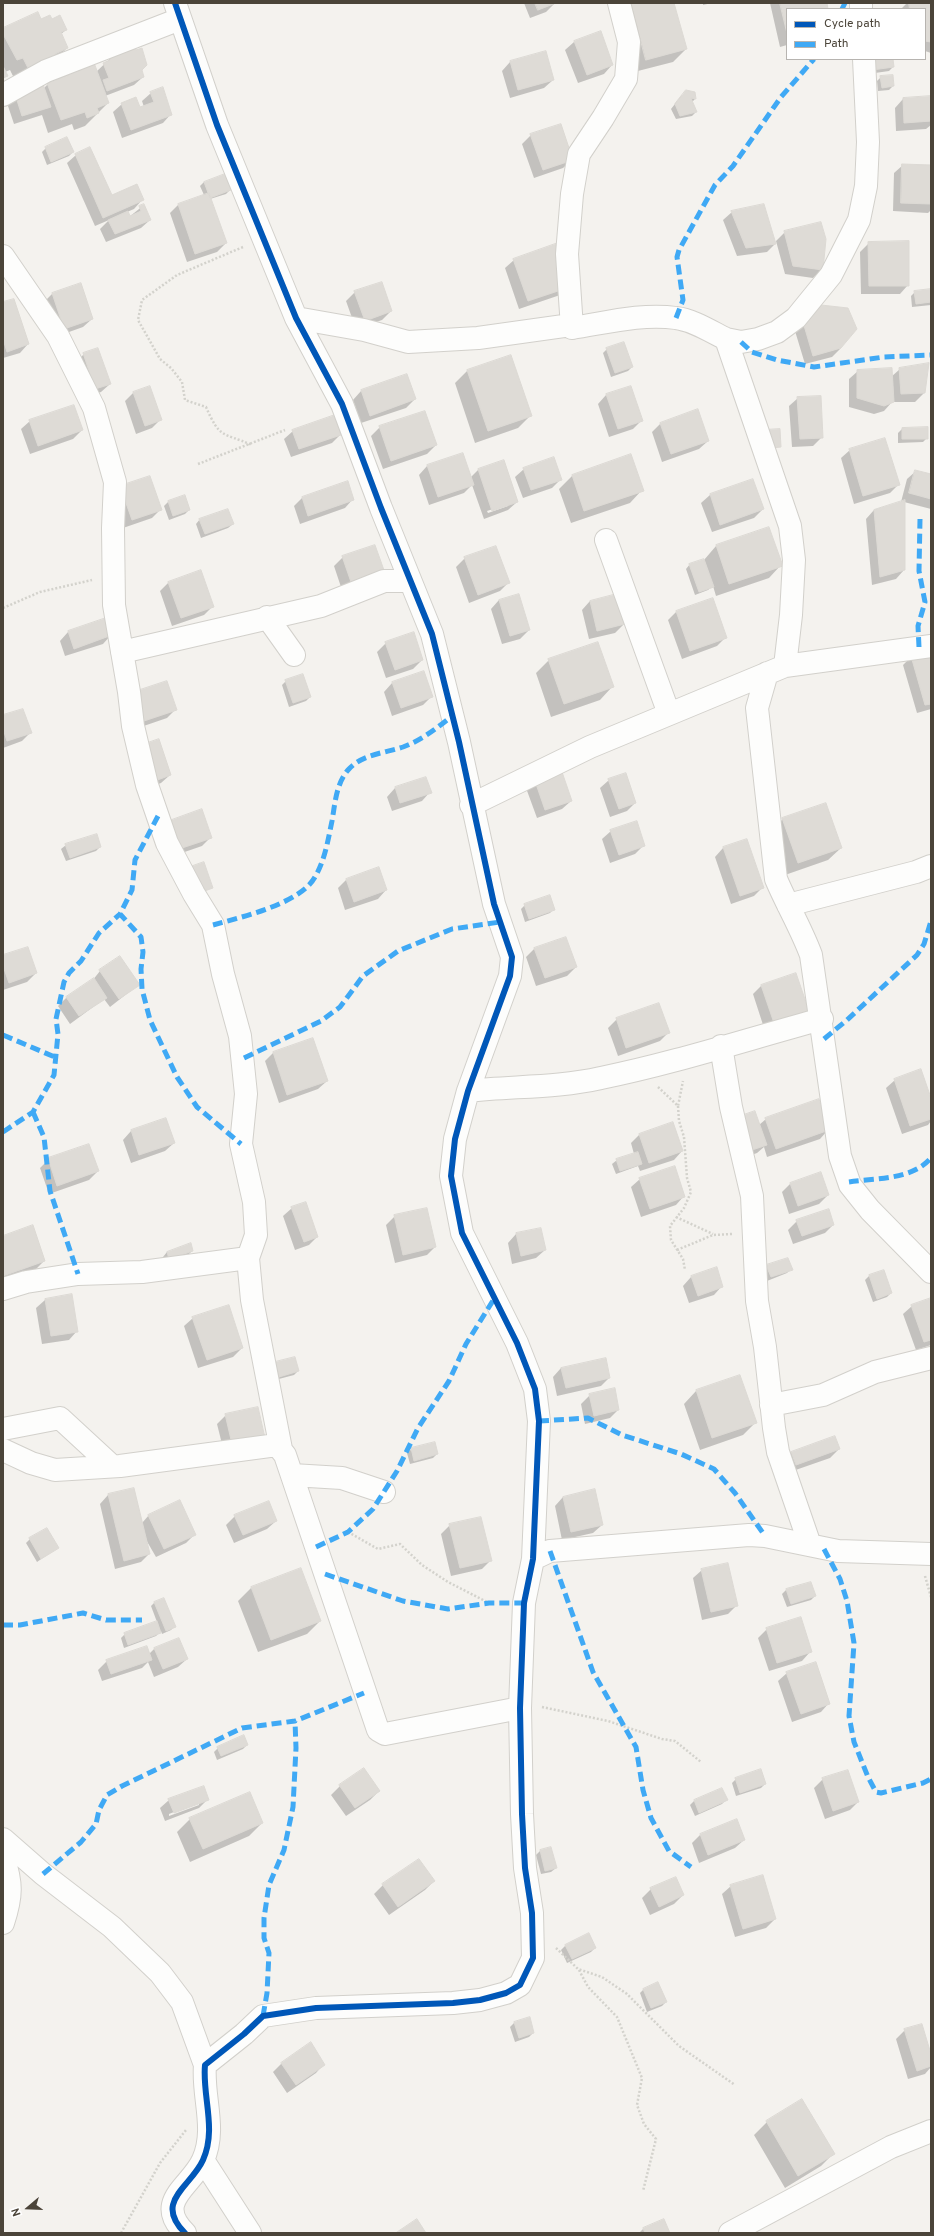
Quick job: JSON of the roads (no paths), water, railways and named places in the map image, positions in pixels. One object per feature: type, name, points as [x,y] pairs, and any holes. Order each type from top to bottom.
[{"type":"street","points":[[572,328],[567,254],[572,194],[579,154],[603,118],[626,79],[629,42],[619,3]]},
{"type":"street","points":[[3,95],[46,71],[178,11],[217,125],[296,318],[342,404],[432,634],[459,742],[471,806],[494,904],[512,957],[512,966],[468,1091],[454,1145],[451,1176],[462,1233],[517,1343],[535,1389],[539,1421],[533,1559],[524,1603],[520,1705],[522,1822],[525,1868],[532,1925],[533,1958],[520,1985],[506,1993],[480,2000],[453,2003],[316,2008],[263,2016],[244,2034],[205,2065]]},
{"type":"street","points":[[296,318],[364,330],[408,342],[478,338],[571,326],[572,328],[643,317],[676,318],[697,325],[726,339],[741,342],[758,339],[777,332],[796,318],[831,275],[859,220],[866,186],[868,142],[864,60]]},
{"type":"street","points":[[3,256],[58,336],[94,408],[115,482],[114,605],[133,726],[147,785],[167,843],[194,894],[213,925],[223,974],[240,1036],[246,1094],[241,1144],[254,1202],[256,1235],[248,1258],[252,1300],[281,1448],[292,1476],[378,1730],[385,1734],[520,1705]]},
{"type":"street","points":[[3,281],[26,290]]},
{"type":"street","points":[[726,339],[790,526],[794,560],[791,616],[776,670],[757,708],[776,879],[800,926],[811,955],[822,1019],[840,1156],[850,1185],[870,1210],[931,1272]]},
{"type":"street","points":[[606,540],[669,714]]},
{"type":"street","points":[[122,652],[267,617],[321,606],[384,581],[410,580]]},
{"type":"street","points":[[267,617],[294,655]]},
{"type":"street","points":[[471,806],[590,747],[776,670],[931,646]]},
{"type":"street","points":[[788,905],[843,889],[916,872],[931,866]]},
{"type":"street","points":[[468,1091],[508,1086],[551,1086],[601,1078],[822,1019]]},
{"type":"street","points":[[721,1046],[731,1108],[752,1196],[757,1301],[765,1347],[778,1452],[810,1545]]},
{"type":"street","points":[[3,1289],[26,1282],[78,1274],[142,1272],[248,1258]]},
{"type":"street","points":[[771,1405],[823,1395],[875,1372],[931,1358]]},
{"type":"street","points":[[3,1429],[60,1418],[112,1466]]},
{"type":"street","points":[[3,1450],[31,1463],[55,1470],[112,1466],[273,1445],[277,1445],[281,1448]]},
{"type":"street","points":[[292,1476],[342,1478],[384,1492]]},
{"type":"street","points":[[533,1559],[550,1551],[749,1535],[838,1551],[931,1554]]},
{"type":"street","points":[[3,1839],[44,1874],[112,1927],[160,1973],[182,2002],[205,2065],[209,2115],[208,2143],[203,2160],[176,2196],[172,2204],[179,2227]]},
{"type":"street","points":[[3,1856],[10,1878],[11,1892],[3,1923]]},
{"type":"street","points":[[730,2233],[891,2147],[931,2131]]},
{"type":"street","points":[[203,2160],[250,2233]]}]
